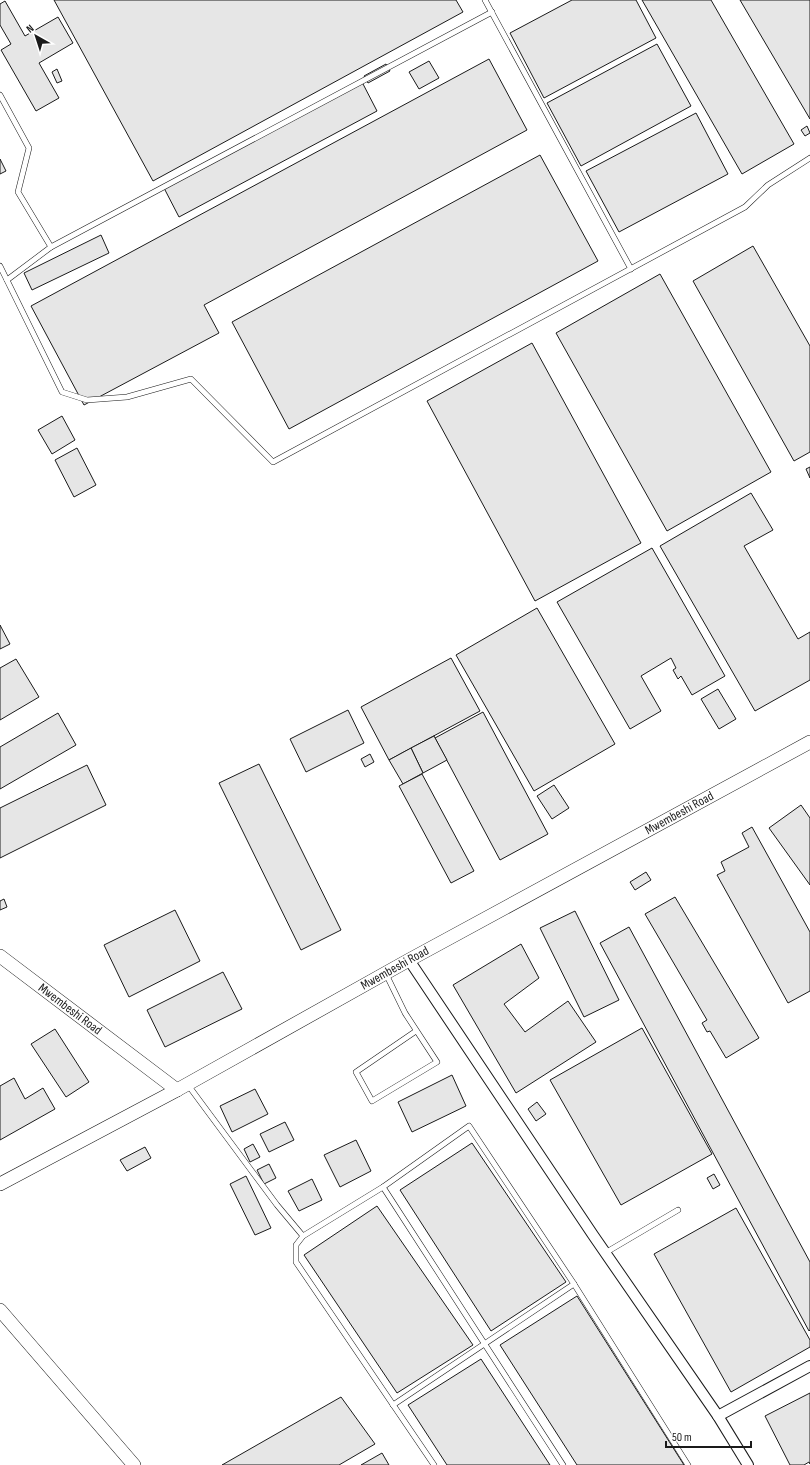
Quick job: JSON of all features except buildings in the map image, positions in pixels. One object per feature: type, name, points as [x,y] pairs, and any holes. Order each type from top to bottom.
[{"type":"street","name":"Mwembeshi Road","points":[[0,956],[182,1087],[409,960],[810,742]]},
{"type":"street","points":[[409,960],[605,1253],[718,1416],[748,1465]]},
{"type":"street","points":[[0,1184],[182,1087]]},
{"type":"street","points":[[0,1310],[134,1465]]},
{"type":"street","points":[[718,1416],[810,1366]]},
{"type":"lane","points":[[485,0],[631,269]]},
{"type":"lane","points":[[7,280],[51,247],[492,12]]},
{"type":"lane","points":[[0,95],[29,148],[18,192],[51,247]]},
{"type":"lane","points":[[0,266],[62,392],[87,400],[127,397],[191,379],[273,462],[745,208],[768,185],[810,158]]},
{"type":"lane","points":[[385,974],[405,1013],[437,1062],[372,1101],[356,1072],[416,1031]]},
{"type":"lane","points":[[182,1087],[303,1236]]},
{"type":"lane","points":[[434,1465],[296,1262],[296,1246],[303,1236],[383,1187],[469,1126],[574,1284],[688,1465]]},
{"type":"lane","points":[[383,1187],[563,1465]]},
{"type":"lane","points":[[605,1253],[678,1210]]},
{"type":"lane","points":[[393,1405],[485,1345],[574,1284]]}]
